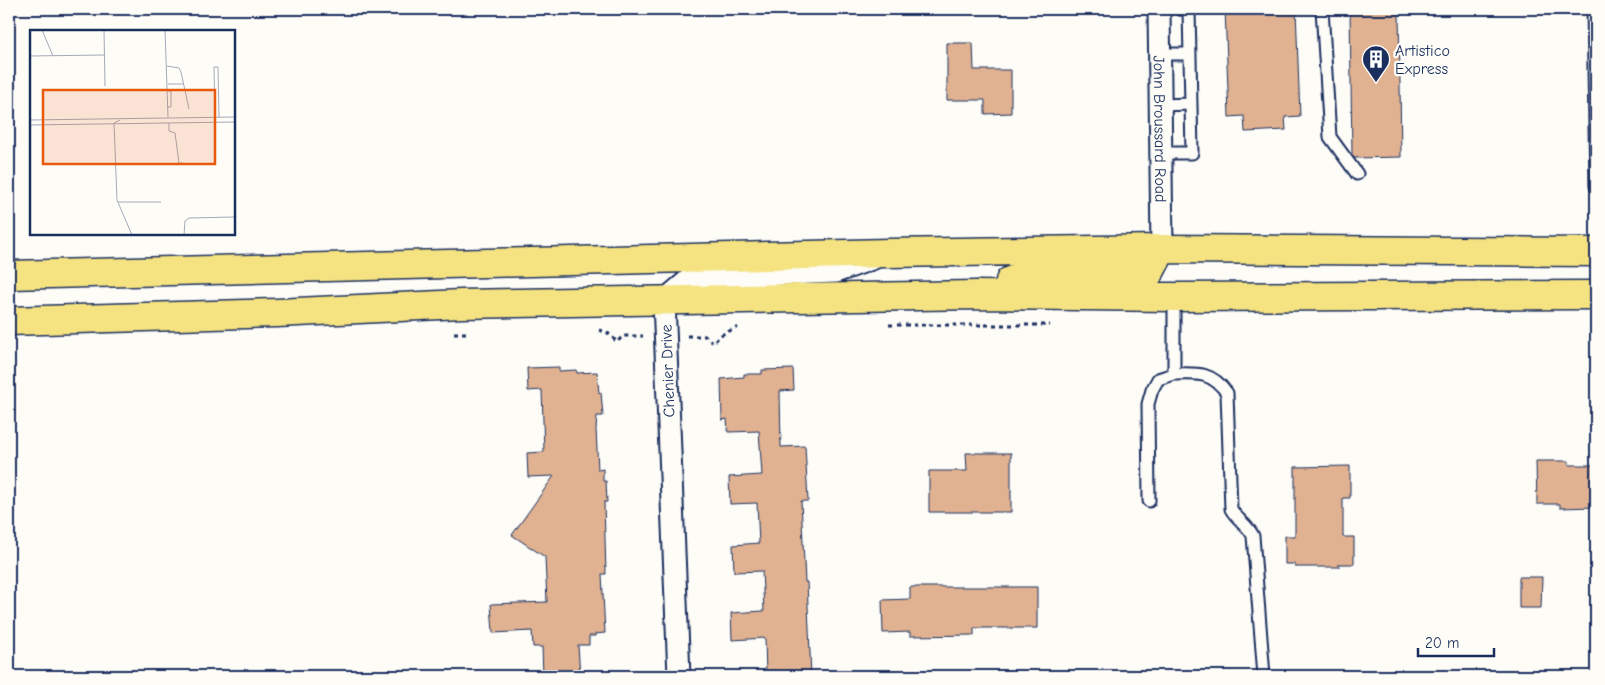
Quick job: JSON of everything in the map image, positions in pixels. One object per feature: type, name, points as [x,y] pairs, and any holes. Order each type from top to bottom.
[{"type":"main road","points":[[9,275],[888,253],[1162,249],[1596,252]]},
{"type":"main road","points":[[976,294],[1020,277],[1150,272],[1162,249]]},
{"type":"main road","points":[[9,321],[248,314],[461,304],[976,294],[1174,297],[1596,295]]},
{"type":"street","name":"John Broussard Road","points":[[1159,9],[1162,249]]},
{"type":"street","name":"Chenier Drive","points":[[678,676],[664,301],[691,278],[835,272],[888,253]]},
{"type":"lane","points":[[1161,153],[1192,153],[1189,10],[1180,9]]},
{"type":"lane","points":[[1322,9],[1330,137],[1357,174]]},
{"type":"lane","points":[[1593,9],[1596,186]]},
{"type":"lane","points":[[1160,54],[1190,54]]},
{"type":"lane","points":[[1160,105],[1191,104]]},
{"type":"lane","points":[[1174,297],[1174,374]]},
{"type":"lane","points":[[1149,501],[1148,404],[1152,390],[1158,380],[1174,374],[1197,373],[1213,378],[1228,393],[1231,509],[1254,536],[1264,676]]},
{"type":"building","points":[[1225,9],[1296,9],[1300,116],[1285,117],[1286,130],[1245,132],[1244,116],[1229,117]]},
{"type":"building","name":"Artistico Express","points":[[1350,9],[1399,9],[1401,157],[1354,158],[1352,155]]},
{"type":"building","points":[[947,43],[973,43],[974,70],[1011,70],[1011,113],[985,114],[985,100],[947,100]]},
{"type":"building","points":[[559,367],[559,371],[576,370],[577,373],[597,372],[603,416],[597,416],[596,429],[598,470],[603,469],[603,481],[606,481],[607,502],[604,502],[606,574],[602,574],[605,633],[589,636],[589,645],[578,645],[580,676],[543,676],[542,647],[533,647],[532,631],[493,633],[491,604],[547,602],[545,557],[512,535],[554,476],[528,477],[527,453],[544,452],[542,390],[528,391],[527,368]]},
{"type":"building","points":[[793,369],[794,390],[780,391],[781,447],[805,446],[808,501],[801,501],[811,676],[766,676],[765,638],[732,640],[731,613],[764,611],[762,571],[734,572],[733,545],[759,543],[757,503],[730,504],[729,477],[762,475],[759,431],[728,432],[727,419],[722,420],[721,379],[744,377],[744,374],[762,374],[762,370]]},
{"type":"building","points":[[966,453],[1011,453],[1011,512],[929,512],[929,471],[967,471]]},
{"type":"building","points":[[1536,461],[1569,461],[1569,465],[1596,465],[1596,507],[1560,508],[1560,504],[1537,504]]},
{"type":"building","points":[[1350,466],[1350,498],[1343,498],[1343,537],[1354,537],[1354,564],[1339,564],[1339,567],[1295,567],[1295,564],[1285,564],[1285,536],[1295,536],[1295,467]]},
{"type":"building","points":[[1519,577],[1542,577],[1541,608],[1519,608]]},
{"type":"building","points":[[910,587],[1037,587],[1037,628],[974,628],[974,635],[910,636],[910,632],[883,633],[882,600],[910,599]]},
{"type":"place","name":"Artistico Express","points":[[1376,83]]}]
